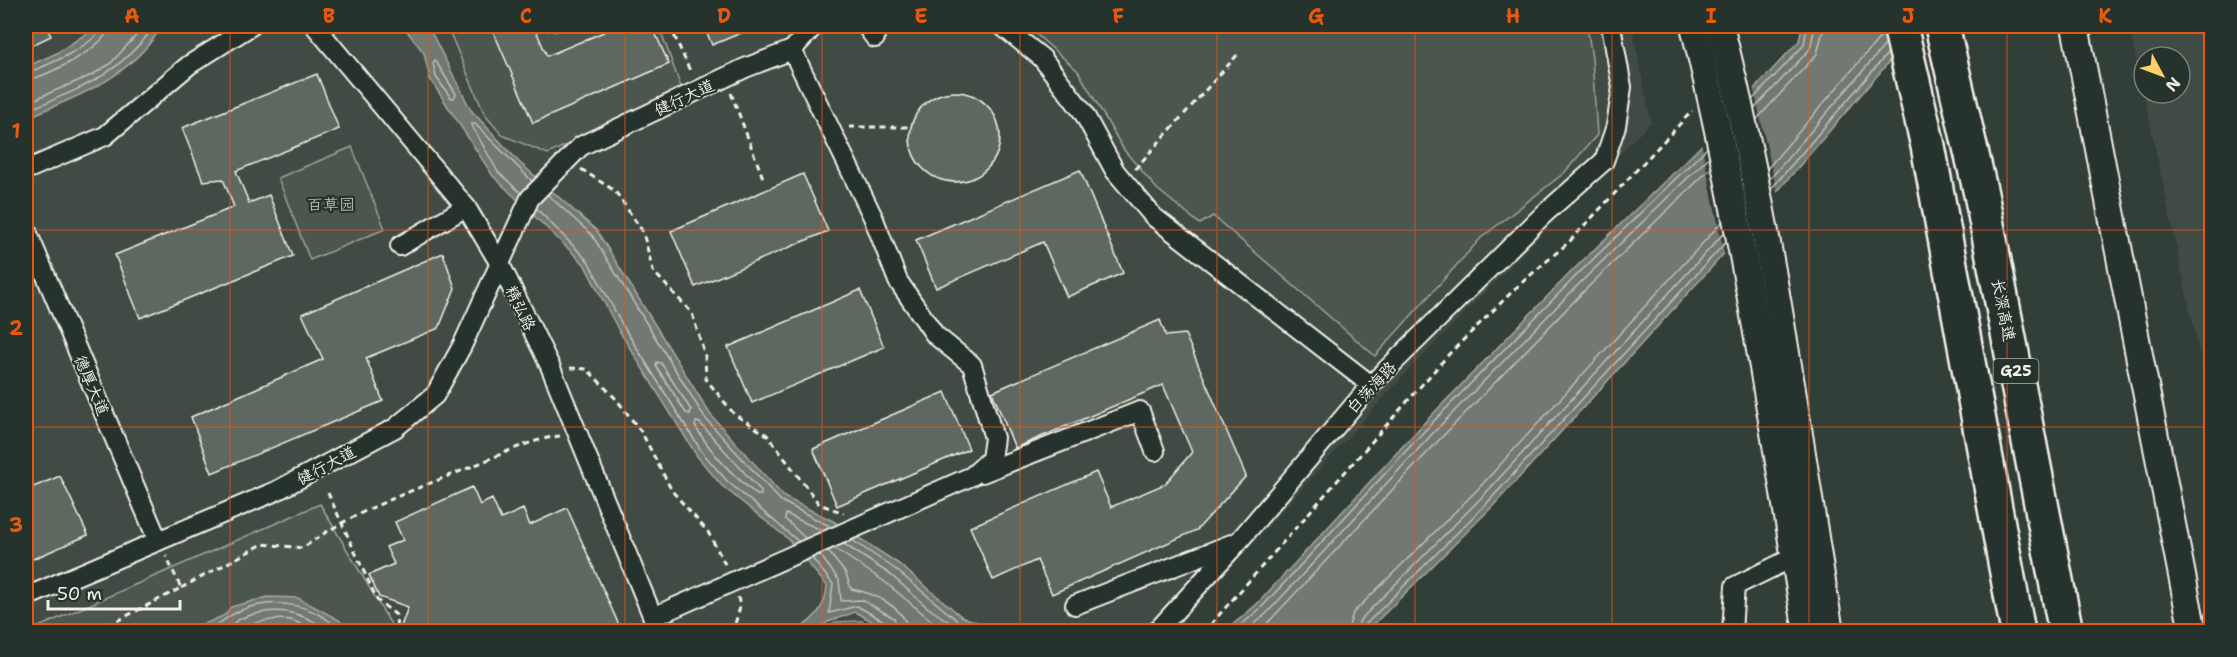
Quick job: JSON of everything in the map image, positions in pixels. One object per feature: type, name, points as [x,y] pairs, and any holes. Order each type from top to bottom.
[{"type":"highway","name":"G25","points":[[1900,26],[1928,146],[2018,632]]},
{"type":"highway","name":"长深高速","points":[[1942,26],[1984,205],[2066,632]]},
{"type":"street","points":[[26,170],[105,136],[189,65],[251,26]]},
{"type":"street","name":"精弘路","points":[[315,26],[466,207],[500,264],[550,366],[656,624]]},
{"type":"street","points":[[1002,26],[1042,58],[1083,112],[1115,171],[1154,217],[1371,385]]},
{"type":"street","name":"白荡海路","points":[[1156,632],[1238,542],[1371,385],[1544,213],[1604,161],[1616,126],[1622,87],[1611,26]]},
{"type":"street","points":[[1694,26],[1704,108],[1746,267],[1807,632]]},
{"type":"street","points":[[1720,26],[1735,84],[1766,243],[1830,632]]},
{"type":"street","points":[[2075,26],[2193,632]]},
{"type":"street","name":"健行大道","points":[[26,597],[276,491],[403,422],[435,395],[462,346],[530,198],[581,146],[725,77],[792,50],[815,27]]},
{"type":"street","points":[[792,50],[873,217],[898,281],[935,335],[972,365],[994,438],[991,459],[972,476]]},
{"type":"street","points":[[400,246],[466,207]]},
{"type":"street","name":"德厚大道","points":[[26,229],[158,541]]},
{"type":"street","points":[[656,624],[734,582],[972,476],[1140,411],[1155,451]]},
{"type":"street","points":[[1075,605],[1238,542]]},
{"type":"street","points":[[1732,632],[1735,586],[1794,557]]},
{"type":"path","points":[[546,26],[549,32],[566,26]]},
{"type":"path","points":[[670,26],[698,90]]},
{"type":"path","points":[[1124,181],[1239,52]]},
{"type":"path","points":[[725,77],[763,178]]},
{"type":"path","points":[[1204,632],[1450,353],[1519,285],[1569,242],[1704,108]]},
{"type":"path","points":[[829,128],[911,127]]},
{"type":"path","points":[[561,166],[615,191],[643,232],[653,270],[692,313],[705,356],[706,380],[734,414],[767,435],[819,504],[868,523]]},
{"type":"path","points":[[550,366],[587,369],[617,400],[648,442],[672,491],[708,532],[734,582],[740,607],[735,624],[740,632]]},
{"type":"path","points":[[88,632],[115,622],[263,544],[303,548],[359,513],[549,437],[578,434]]},
{"type":"path","points":[[328,493],[377,600],[396,615],[397,632]]},
{"type":"path","points":[[158,541],[181,588]]},
{"type":"shaded area","points":[[26,26],[1632,26],[1651,122],[1405,374],[1174,631],[26,631]]},
{"type":"shaded area","points":[[2129,26],[2211,26],[2211,408],[2146,105],[2192,105],[2192,45],[2133,45]]},
{"type":"green space","points":[[447,26],[659,26],[682,90],[548,154],[502,135],[485,115]]},
{"type":"green space","points":[[1027,26],[1587,26],[1592,58],[1597,135],[1564,173],[1481,238],[1375,356],[1213,216],[1200,224],[1157,189],[1124,150],[1078,71]]},
{"type":"green space","name":"百草园","points":[[352,147],[385,229],[310,260],[278,178]]},
{"type":"green space","points":[[320,504],[395,631],[27,632]]},
{"type":"green space","points":[[862,621],[881,631],[824,631],[835,622]]},
{"type":"water","points":[[98,26],[162,26],[149,44],[119,72],[84,93],[26,118],[26,67],[57,53]]},
{"type":"water","points":[[403,26],[428,26],[471,110],[519,162],[597,231],[710,414],[784,497],[833,521],[899,564],[961,616],[999,631],[890,631],[855,612],[828,622],[815,631],[797,631],[818,612],[824,601],[827,586],[787,538],[722,486],[697,456],[618,329],[584,264],[493,176],[430,79],[424,53]]},
{"type":"water","points":[[1802,26],[1920,26],[1721,257],[1493,506],[1367,631],[1224,632],[1257,604],[1425,422],[1572,271],[1698,149],[1799,41]]},
{"type":"water","points":[[268,597],[298,598],[339,620],[350,631],[189,631],[225,615],[231,607]]},
{"type":"pier","points":[[1753,86],[1778,196],[1725,258],[1701,142]]},
{"type":"building","points":[[38,26],[46,26],[51,36],[26,48],[26,31]]},
{"type":"building","points":[[491,26],[534,26],[547,56],[618,26],[652,26],[669,64],[533,123]]},
{"type":"building","points":[[704,26],[758,26],[712,45]]},
{"type":"building","points":[[317,74],[339,129],[236,171],[249,203],[269,195],[293,256],[140,318],[115,255],[234,207],[223,179],[203,181],[182,128]]},
{"type":"building","points":[[955,92],[972,95],[987,105],[997,120],[1000,137],[997,154],[987,169],[972,179],[955,182],[938,179],[923,169],[913,154],[910,137],[913,120],[923,105],[938,95]]},
{"type":"building","points":[[1080,170],[1123,273],[1067,297],[1043,242],[936,288],[916,240]]},
{"type":"building","points":[[803,174],[828,231],[695,287],[671,231]]},
{"type":"building","points":[[443,253],[455,288],[439,328],[366,358],[383,401],[212,473],[191,417],[323,359],[302,314]]},
{"type":"building","points":[[860,290],[884,347],[752,403],[728,347]]},
{"type":"building","points":[[1160,320],[1166,336],[1185,334],[1246,476],[1197,530],[1052,594],[1037,560],[993,580],[970,527],[1096,472],[1111,507],[1165,484],[1192,452],[1163,385],[1015,448],[992,392]]},
{"type":"building","points":[[945,392],[969,449],[837,506],[813,449]]},
{"type":"building","points":[[60,476],[88,535],[26,562],[26,490]]},
{"type":"building","points":[[472,487],[480,505],[492,499],[501,519],[523,509],[530,525],[567,508],[622,632],[399,632],[408,607],[379,597],[369,575],[394,564],[386,547],[403,540],[395,522]]}]
